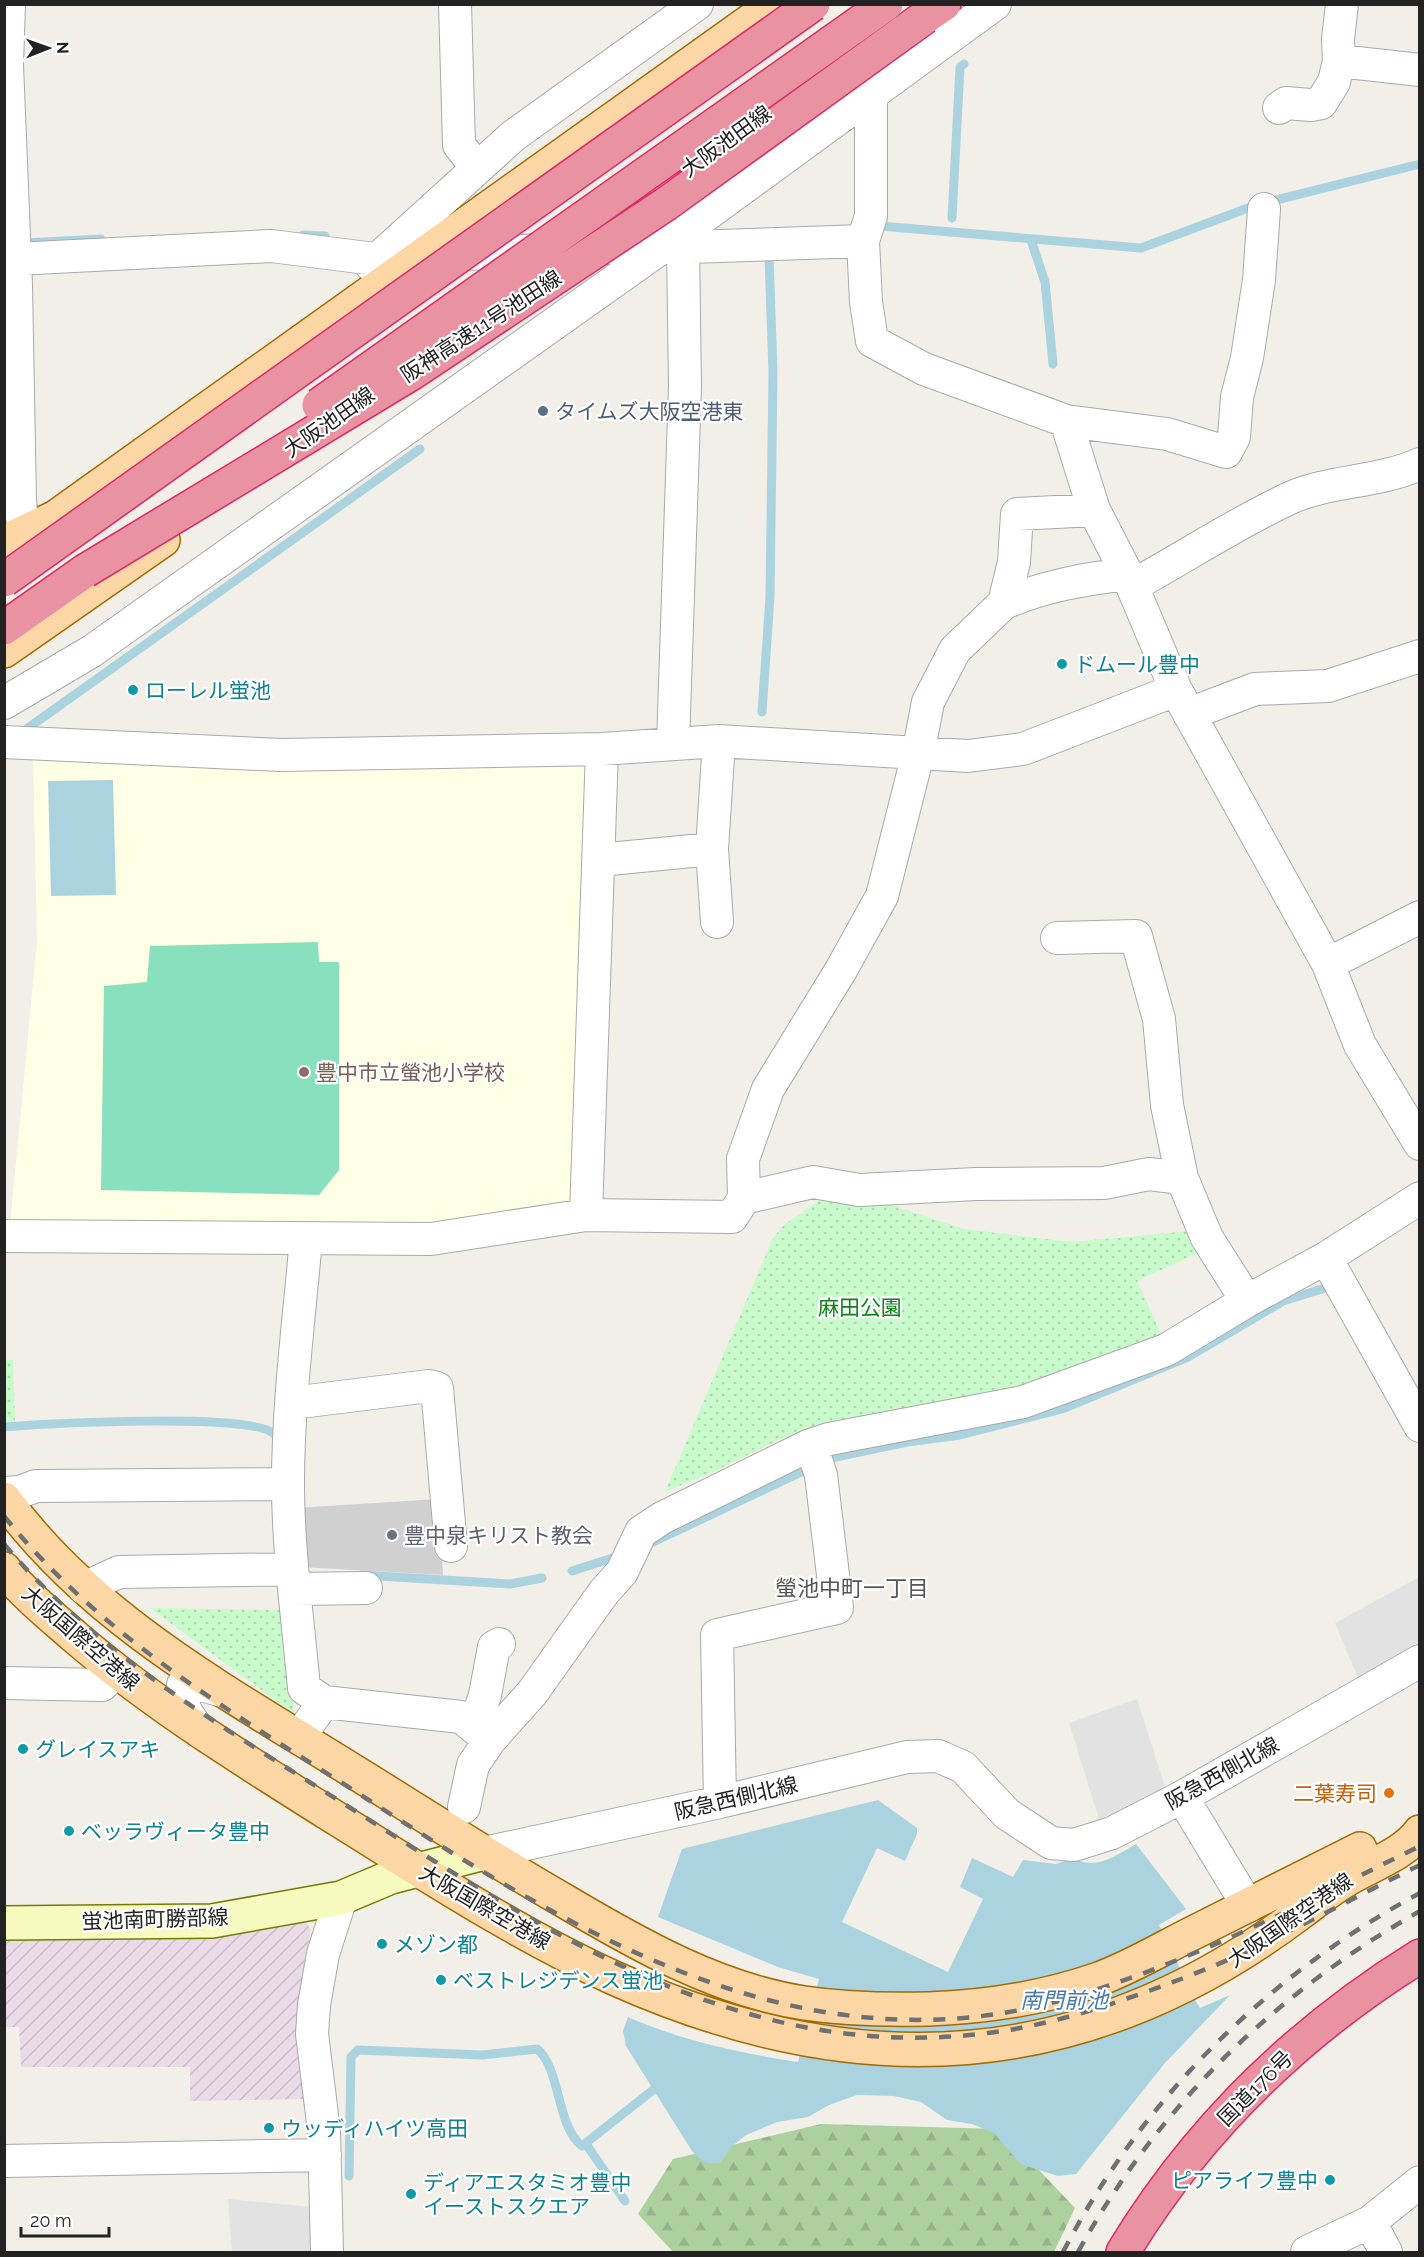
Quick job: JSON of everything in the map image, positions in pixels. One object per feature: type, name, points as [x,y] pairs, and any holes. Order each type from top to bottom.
[{"type":"highway","points":[[729,63],[800,4]]},
{"type":"highway","points":[[4,580],[813,4]]},
{"type":"highway","points":[[85,571],[886,4]]},
{"type":"highway","name":"阪神高速11号池田線","points":[[4,628],[85,571],[412,373],[666,204],[944,4]]},
{"type":"highway","name":"国道176号","points":[[1123,2253],[1146,2215],[1201,2142],[1258,2082],[1311,2033],[1358,1996],[1419,1956]]},
{"type":"main road","points":[[14,537],[56,517],[324,328],[774,4]]},
{"type":"main road","name":"大阪池田線","points":[[4,651],[918,4]]},
{"type":"main road","name":"大阪国際空港線","points":[[4,1499],[31,1535],[84,1588],[146,1639],[226,1692],[484,1853],[627,1938],[735,1985],[813,2004],[899,2009],[968,2008],[1023,2001],[1096,1980],[1404,1828],[1419,1831],[1411,1843],[1341,1882],[1255,1947],[1225,1966],[1110,2017],[1049,2035],[987,2046],[937,2050],[884,2050],[804,2040],[714,2017],[611,1976],[485,1910],[205,1736],[116,1672],[60,1623],[4,1569]]},
{"type":"street","points":[[9,4],[7,65],[20,502],[14,537]]},
{"type":"street","points":[[455,4],[459,145],[477,168]]},
{"type":"street","points":[[324,328],[375,259],[513,136],[697,4]]},
{"type":"street","points":[[870,4],[871,216],[863,240],[866,302],[872,341],[924,369],[1065,421],[1167,434],[1226,452],[1234,437],[1237,397],[1247,358],[1259,280],[1264,209]]},
{"type":"street","points":[[4,704],[92,651],[672,248],[995,4]]},
{"type":"street","points":[[1279,108],[1286,103],[1311,105],[1321,103],[1334,82],[1339,61],[1338,39],[1342,4]]},
{"type":"street","points":[[1339,61],[1419,70]]},
{"type":"street","points":[[12,277],[271,246],[375,259],[576,248],[672,248],[863,240]]},
{"type":"street","points":[[672,248],[684,386],[673,744]]},
{"type":"street","points":[[1065,421],[1094,510],[1130,580],[1182,702],[1328,963],[1360,1045],[1419,1144]]},
{"type":"street","points":[[4,1236],[431,1239],[586,1215],[732,1217],[744,1198],[743,1159],[768,1089],[841,970],[882,896],[918,754],[928,702],[955,650],[1005,603],[1046,588],[1078,580],[1130,580],[1291,498],[1326,487],[1384,478],[1419,464]]},
{"type":"street","points":[[1005,603],[1014,562],[1017,514],[1094,510]]},
{"type":"street","points":[[4,741],[280,755],[602,748],[719,741],[775,742],[968,756],[1023,749],[1182,702],[1255,689],[1328,686],[1419,656]]},
{"type":"street","points":[[717,922],[712,849],[719,741]]},
{"type":"street","points":[[586,1215],[602,748]]},
{"type":"street","points":[[599,860],[712,849]]},
{"type":"street","points":[[1328,963],[1419,917]]},
{"type":"street","points":[[1057,938],[1136,936],[1159,1019],[1167,1106],[1182,1178],[1207,1238],[1247,1300]]},
{"type":"street","points":[[744,1198],[813,1182],[859,1190],[976,1184],[1104,1183],[1149,1174],[1182,1178]]},
{"type":"street","points":[[482,1733],[532,1693],[604,1592],[622,1572],[641,1532],[675,1510],[930,1419],[990,1410],[1045,1396],[1179,1344],[1247,1300],[1326,1258],[1419,1198]]},
{"type":"street","points":[[306,1239],[291,1403],[288,1484],[293,1579],[304,1688],[324,1702],[461,1717],[482,1733]]},
{"type":"street","points":[[1326,1258],[1419,1426]]},
{"type":"street","points":[[291,1403],[429,1386],[437,1388],[451,1546]]},
{"type":"street","points":[[720,1802],[717,1635],[837,1608],[816,1458]]},
{"type":"street","points":[[4,1493],[20,1492],[36,1486],[288,1484]]},
{"type":"street","points":[[84,1588],[120,1572],[293,1579],[366,1588]]},
{"type":"street","points":[[464,1807],[482,1733],[485,1695],[494,1647],[499,1644]]},
{"type":"street","name":"阪急西側北線","points":[[341,1898],[419,1869],[720,1802],[907,1757],[938,1756],[963,1767],[1006,1814],[1051,1843],[1074,1845],[1112,1833],[1182,1797],[1419,1661]]},
{"type":"street","points":[[4,1683],[102,1685],[116,1672]]},
{"type":"street","points":[[205,1736],[186,1715],[180,1698],[183,1686],[198,1684],[226,1692]]},
{"type":"street","points":[[305,1741],[307,1726],[324,1702]]},
{"type":"street","points":[[1182,1797],[1248,1906]]},
{"type":"street","points":[[327,2252],[325,2155],[313,2043],[314,2005],[323,1954],[341,1898]]},
{"type":"street","name":"蛍池南町勝部線","points":[[4,1923],[212,1921],[341,1898]]},
{"type":"street","points":[[4,2161],[325,2155]]},
{"type":"street","points":[[1307,2253],[1370,2222],[1419,2182]]},
{"type":"street","points":[[1370,2222],[1386,2253]]},
{"type":"shaded area","name":"豊中市立螢池小学校","points":[[33,748],[582,757],[593,770],[577,1202],[432,1227],[10,1226],[37,942]]},
{"type":"shaded area","points":[[438,1499],[443,1575],[301,1567],[295,1508]]},
{"type":"shaded area","points":[[1419,1577],[1419,1646],[1359,1680],[1335,1623]]},
{"type":"shaded area","points":[[1137,1699],[1167,1793],[1099,1819],[1069,1723]]},
{"type":"shaded area","points":[[305,1921],[311,1929],[301,1983],[297,2040],[307,2099],[190,2101],[190,2067],[21,2067],[19,2027],[5,2027],[4,1939]]},
{"type":"shaded area","points":[[228,2199],[312,2207],[311,2252],[232,2252]]},
{"type":"green space","points":[[318,942],[319,962],[339,962],[339,1170],[319,1195],[101,1190],[104,986],[147,982],[150,946]]},
{"type":"green space","name":"麻田公園","points":[[830,1194],[882,1202],[964,1229],[1071,1242],[1190,1231],[1202,1251],[1137,1281],[1161,1334],[1005,1391],[826,1423],[776,1441],[665,1492],[773,1238],[785,1224]]},
{"type":"green space","points":[[5,1360],[13,1360],[15,1421],[5,1422]]},
{"type":"green space","points":[[150,1608],[287,1610],[294,1714]]},
{"type":"green space","points":[[821,2124],[1000,2129],[1075,2208],[1054,2252],[673,2252],[638,2214],[673,2159]]},
{"type":"water","points":[[113,780],[116,895],[51,896],[48,781]]},
{"type":"water","name":"南門前池","points":[[878,1800],[917,1828],[917,1834],[905,1861],[877,1848],[842,1922],[948,1972],[983,1899],[960,1887],[972,1858],[1013,1877],[1023,1860],[1056,1864],[1073,1858],[1081,1862],[1098,1862],[1113,1857],[1136,1844],[1186,1909],[1159,1925],[1195,2000],[1200,2008],[1230,1995],[1165,2063],[1076,2174],[1058,2176],[1020,2164],[994,2133],[972,2124],[947,2120],[921,2102],[894,2096],[857,2095],[829,2105],[808,2117],[777,2122],[746,2135],[731,2147],[720,2163],[708,2163],[692,2151],[626,2046],[623,2031],[628,2017],[669,2033],[712,2045],[798,2062],[819,1979],[778,1967],[658,1917],[682,1849]]},
{"type":"waterway","points":[[952,218],[960,67],[964,64]]},
{"type":"waterway","points":[[880,226],[1141,248],[1256,205],[1420,164]]},
{"type":"waterway","points":[[303,235],[325,236]]},
{"type":"waterway","points":[[25,243],[101,239]]},
{"type":"waterway","points":[[1031,240],[1045,282],[1053,364]]},
{"type":"waterway","points":[[762,712],[770,597],[773,373],[769,255]]},
{"type":"waterway","points":[[28,728],[420,449]]},
{"type":"waterway","points":[[651,1543],[831,1458],[907,1442],[960,1435],[1062,1409],[1188,1357],[1283,1301],[1325,1288]]},
{"type":"waterway","points":[[4,1427],[101,1422],[191,1421],[259,1427],[274,1434]]},
{"type":"waterway","points":[[572,1571],[622,1555]]},
{"type":"waterway","points":[[362,1575],[510,1584],[542,1578]]},
{"type":"waterway","points":[[349,2176],[351,2057],[358,2050],[482,2055],[537,2049],[545,2058],[550,2069],[567,2125],[582,2146],[653,2090]]},
{"type":"waterway","points":[[586,2144],[625,2201]]},
{"type":"railway","points":[[4,1516],[42,1559],[83,1599],[172,1671],[219,1704],[444,1848],[526,1896],[609,1940],[696,1977],[784,2004],[875,2018],[969,2017],[1066,1999],[1202,1950],[1420,1846]]},
{"type":"railway","points":[[4,1544],[42,1585],[83,1623],[126,1659],[172,1692],[265,1754],[506,1904],[580,1946],[656,1981],[735,2010],[816,2029],[900,2038],[988,2033],[1086,2012],[1212,1967],[1272,1940],[1420,1865]]},
{"type":"railway","points":[[1063,2252],[1095,2196],[1131,2143],[1171,2093],[1214,2046],[1260,2002],[1310,1962],[1364,1926],[1420,1893]]},
{"type":"railway","points":[[1078,2252],[1110,2199],[1145,2148],[1183,2101],[1225,2058],[1269,2017],[1316,1979],[1367,1943],[1420,1911]]},
{"type":"place","name":"タイムズ大阪空港東","points":[[543,411]]},
{"type":"place","name":"ドムール豊中","points":[[1062,664]]},
{"type":"place","name":"ローレル蛍池","points":[[133,690]]},
{"type":"place","name":"豊中市立螢池小学校","points":[[304,1072]]},
{"type":"place","name":"豊中泉キリスト教会","points":[[392,1535]]},
{"type":"place","name":"グレイスアキ","points":[[23,1749]]},
{"type":"place","name":"二葉寿司","points":[[1389,1793]]},
{"type":"place","name":"ベッラヴィータ豊中","points":[[69,1831]]},
{"type":"place","name":"メゾン都","points":[[382,1944]]},
{"type":"place","name":"ベストレジデンス蛍池","points":[[441,1980]]},
{"type":"place","name":"ウッディハイツ高田","points":[[269,2128]]},
{"type":"place","name":"ピアライフ豊中","points":[[1330,2180]]},
{"type":"place","name":"ディアエスタミオ豊中 イーストスクエア","points":[[411,2194]]},
{"type":"district","name":"螢池中町一丁目","points":[[852,1588]]}]
